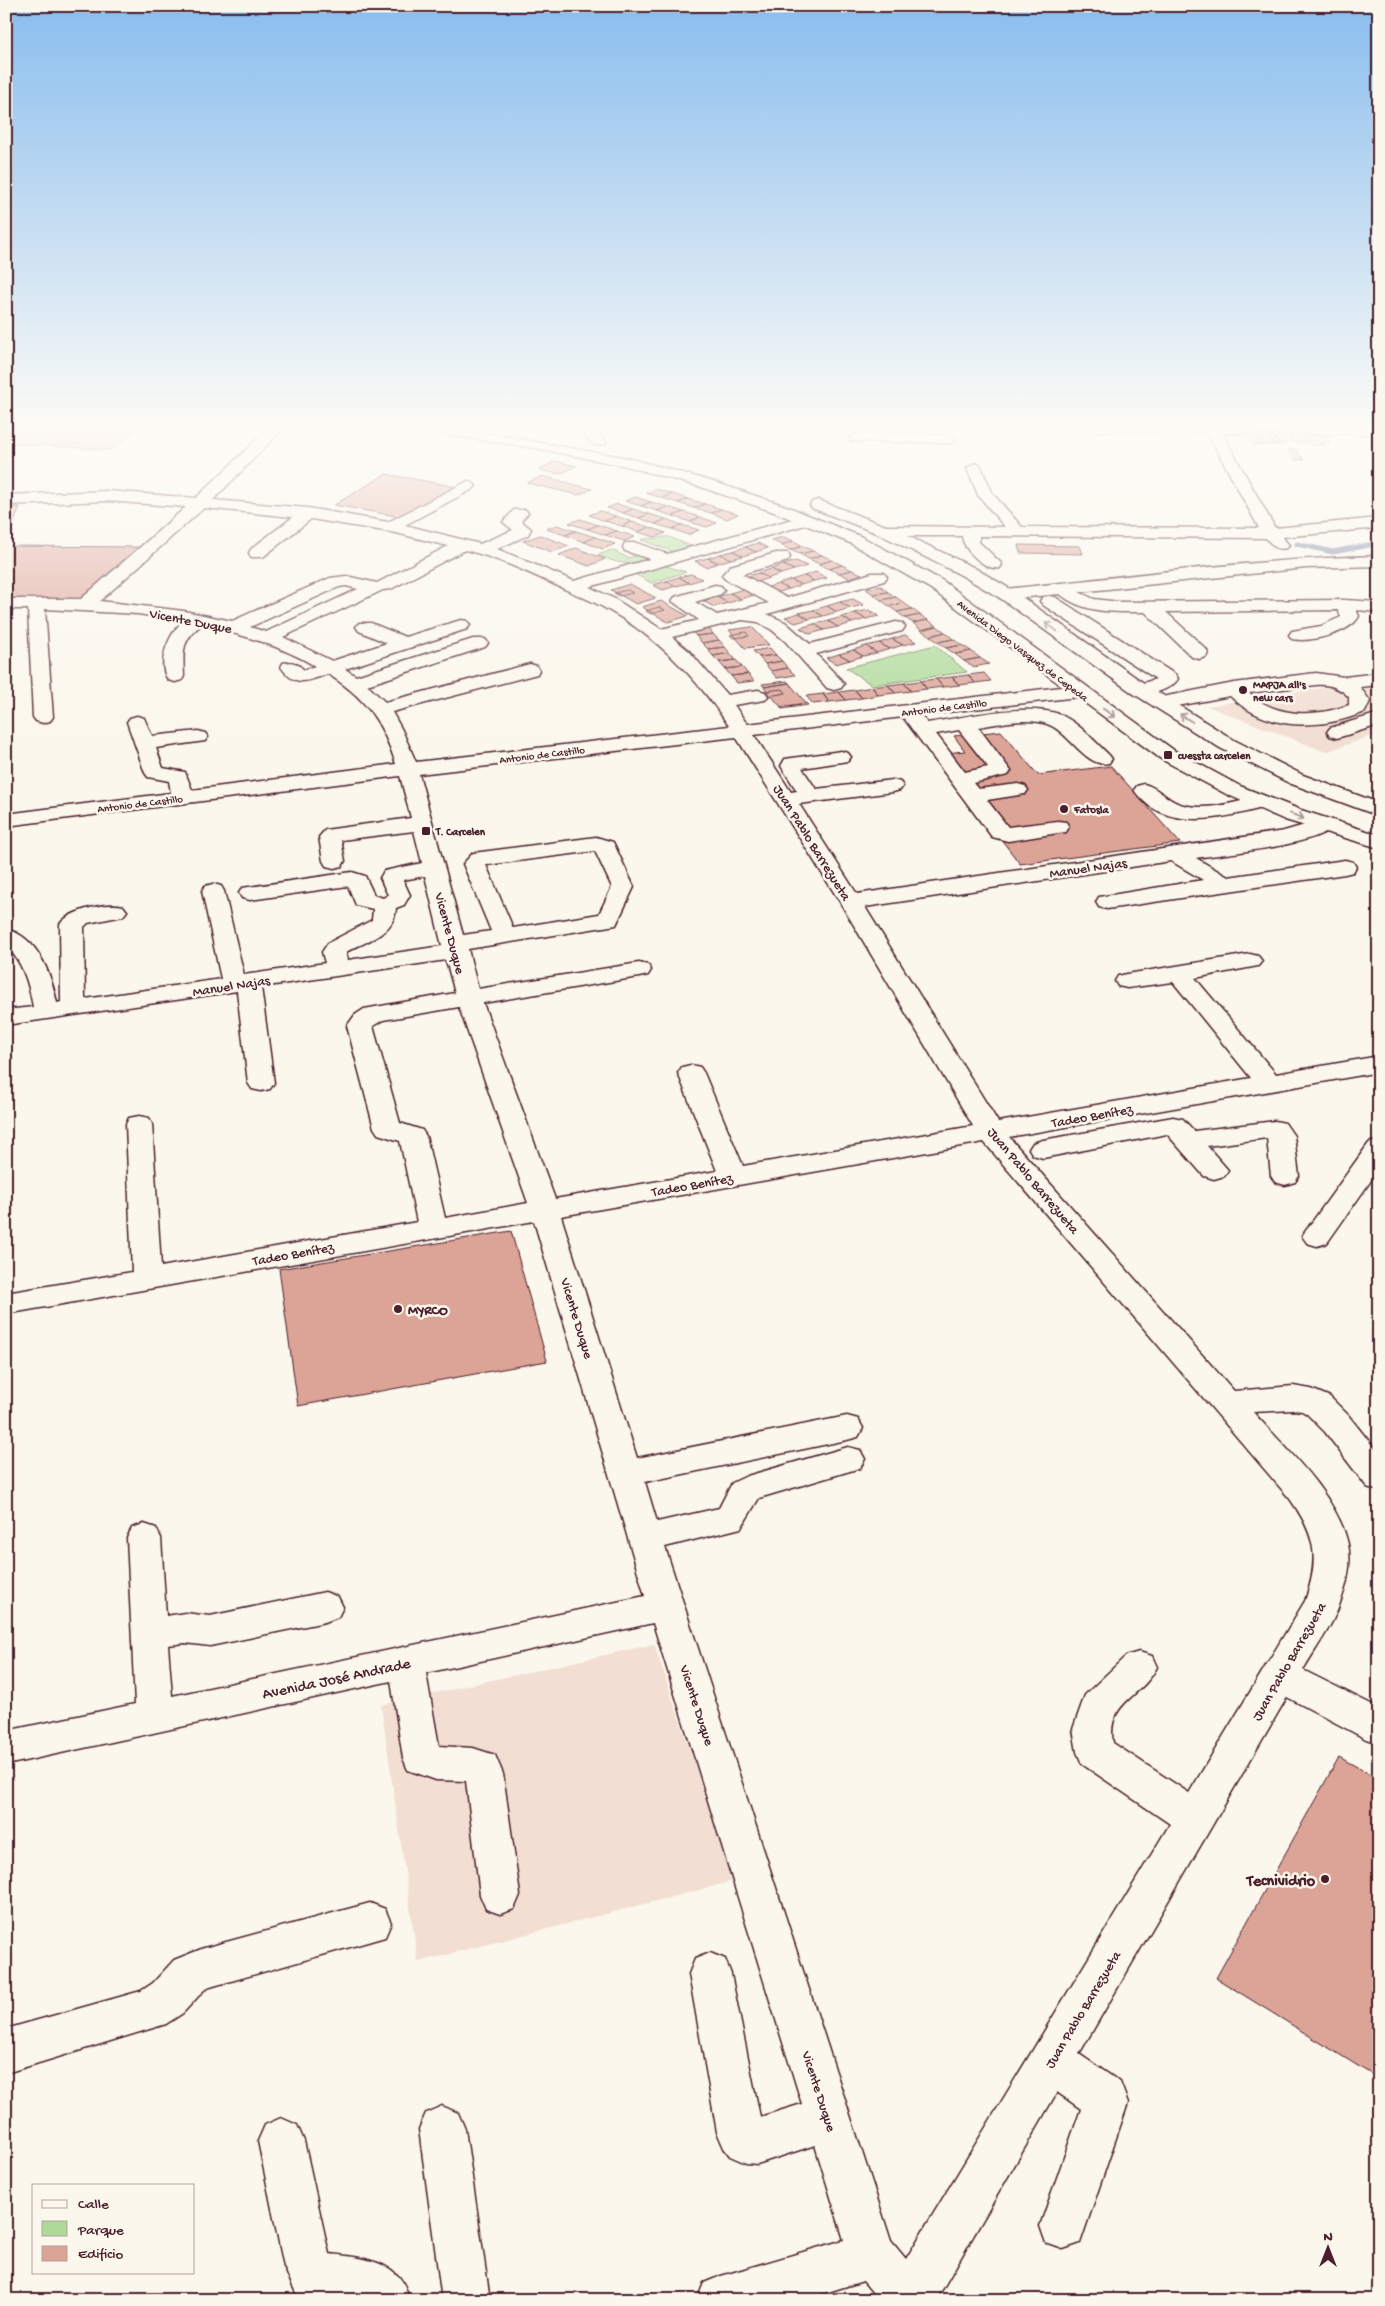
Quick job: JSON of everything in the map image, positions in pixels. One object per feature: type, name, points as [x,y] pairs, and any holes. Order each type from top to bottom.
[{"type":"street","points":[[86,604],[164,535]]},
{"type":"street","points":[[256,553],[280,535]]},
{"type":"street","name":"Juan Pablo Barrezueta","points":[[423,535],[473,547],[577,581],[630,615],[682,655],[722,701],[786,798],[991,1132],[1315,1508],[1332,1545],[1333,1562],[1322,1605],[910,2299]]},
{"type":"street","points":[[385,585],[440,556],[513,535]]},
{"type":"street","points":[[708,535],[727,543]]},
{"type":"street","points":[[577,581],[604,577],[756,535]]},
{"type":"street","name":"Avenida Diego Vasquez de Cepeda","points":[[843,535],[856,540],[937,585],[1078,691],[1168,755],[1233,790],[1262,802],[1322,826],[1379,842]]},
{"type":"street","points":[[893,535],[967,570],[1006,594],[1141,690],[1228,744],[1296,778],[1379,810]]},
{"type":"street","points":[[970,535],[971,543],[994,564]]},
{"type":"street","points":[[1194,535],[1205,559]]},
{"type":"street","points":[[1271,535],[1280,544],[1306,563]]},
{"type":"street","points":[[515,545],[548,558]]},
{"type":"street","points":[[631,547],[667,560]]},
{"type":"street","points":[[417,550],[440,556]]},
{"type":"street","points":[[782,557],[736,570],[731,575],[785,604]]},
{"type":"street","points":[[1006,594],[1306,563],[1379,561]]},
{"type":"street","points":[[577,581],[632,576],[648,586]]},
{"type":"street","points":[[658,635],[785,604],[878,577]]},
{"type":"street","points":[[232,628],[251,619],[336,582],[346,581],[375,588],[275,634],[251,619]]},
{"type":"street","points":[[1063,588],[1078,600],[1096,605],[1150,607],[1350,605],[1379,607]]},
{"type":"street","points":[[714,621],[681,601],[716,590]]},
{"type":"street","points":[[1032,591],[1169,679],[1141,690]]},
{"type":"street","points":[[1350,605],[1379,599]]},
{"type":"street","points":[[38,603],[36,611],[43,717]]},
{"type":"street","name":"Vicente Duque","points":[[6,604],[86,604],[124,607],[232,628],[275,634],[353,683],[366,693],[380,709],[408,769],[468,997],[544,1209],[666,1606],[872,2255],[910,2299]]},
{"type":"street","points":[[1298,635],[1325,631],[1348,620],[1350,605]]},
{"type":"street","points":[[1150,607],[1199,653]]},
{"type":"street","points":[[740,615],[754,615],[772,620],[806,650],[807,656],[834,684]]},
{"type":"street","points":[[175,676],[173,648],[175,642],[179,634],[197,620]]},
{"type":"street","points":[[290,667],[298,675],[304,676],[461,625]]},
{"type":"street","points":[[365,627],[405,644]]},
{"type":"street","points":[[806,650],[896,627]]},
{"type":"street","points":[[1077,646],[1110,640]]},
{"type":"street","points":[[353,683],[479,643]]},
{"type":"street","points":[[380,709],[530,670]]},
{"type":"street","points":[[1342,683],[1379,679]]},
{"type":"street","points":[[1162,703],[1234,689],[1315,680],[1334,680],[1342,683],[1354,691],[1360,701],[1358,708],[1334,717],[1317,719],[1283,718],[1249,704],[1234,689]]},
{"type":"street","points":[[382,686],[401,704]]},
{"type":"street","name":"Antonio de Castillo","points":[[6,820],[408,769],[1078,691]]},
{"type":"street","points":[[722,701],[758,696]]},
{"type":"street","points":[[1249,704],[1232,709],[1231,712],[1238,717],[1286,734],[1300,736],[1330,734],[1379,719]]},
{"type":"street","points":[[908,711],[1004,834],[1058,827]]},
{"type":"street","points":[[921,730],[1030,717],[1055,720],[1102,759]]},
{"type":"street","points":[[137,722],[155,773],[178,776],[183,798]]},
{"type":"street","points":[[960,779],[1001,771],[965,724]]},
{"type":"street","points":[[145,743],[198,736]]},
{"type":"street","points":[[1228,744],[1379,797]]},
{"type":"street","points":[[810,796],[791,766],[792,764],[841,756]]},
{"type":"street","points":[[786,798],[893,786]]},
{"type":"street","points":[[973,796],[1018,790]]},
{"type":"street","points":[[1144,790],[1169,808],[1178,810],[1218,811],[1262,802]]},
{"type":"street","points":[[334,861],[330,837],[333,835],[423,823]]},
{"type":"street","name":"Manuel Najas","points":[[851,902],[1284,838],[1306,834],[1322,826]]},
{"type":"street","name":"Manuel Najas","points":[[6,1018],[338,968],[608,920],[623,887],[605,846],[596,844],[480,858],[476,861],[474,864],[505,938]]},
{"type":"street","points":[[1175,854],[1224,884]]},
{"type":"street","points":[[250,892],[352,879],[357,881],[364,900],[385,905],[396,900],[399,895],[391,878],[392,876],[434,866]]},
{"type":"street","points":[[1107,902],[1345,867]]},
{"type":"street","points":[[213,891],[241,983],[261,1083]]},
{"type":"street","points":[[338,968],[334,952],[336,948],[381,924],[384,918],[385,905]]},
{"type":"street","points":[[73,1008],[72,924],[81,918],[115,911]]},
{"type":"street","points":[[6,936],[17,942],[25,950],[44,996],[46,1012]]},
{"type":"street","points":[[1127,981],[1250,961]]},
{"type":"street","points":[[433,1228],[412,1136],[388,1128],[360,1026],[368,1017],[376,1014],[468,997],[639,970]]},
{"type":"street","points":[[1179,974],[1270,1084]]},
{"type":"street","name":"Tadeo Benítez","points":[[6,1304],[1379,1064]]},
{"type":"street","points":[[691,1073],[733,1177]]},
{"type":"street","points":[[1154,1104],[1214,1170]]},
{"type":"street","points":[[139,1124],[148,1279]]},
{"type":"street","points":[[1043,1149],[1180,1132],[1275,1130],[1280,1136],[1285,1176]]},
{"type":"street","points":[[1317,1236],[1379,1149]]},
{"type":"street","points":[[1226,1403],[1297,1398],[1312,1401],[1325,1411],[1379,1478]]},
{"type":"street","points":[[626,1473],[848,1444],[747,1489],[741,1497],[737,1511],[729,1519],[645,1538]]},
{"type":"street","points":[[144,1538],[154,1716]]},
{"type":"street","points":[[148,1633],[185,1628],[210,1631],[325,1606]]},
{"type":"street","name":"Avenida José Andrade","points":[[6,1748],[666,1606]]},
{"type":"street","points":[[406,1662],[422,1758],[439,1764],[481,1767],[484,1774],[500,1895]]},
{"type":"street","points":[[1139,1667],[1098,1706],[1092,1729],[1096,1752],[1195,1819]]},
{"type":"street","points":[[1280,1676],[1379,1727]]},
{"type":"street","points":[[6,2051],[151,2009],[168,1998],[189,1975],[204,1968],[370,1923]]},
{"type":"street","points":[[710,1974],[740,2132],[746,2140],[757,2141],[829,2118]]},
{"type":"street","points":[[1051,2061],[1104,2098],[1106,2103],[1062,2226]]},
{"type":"street","points":[[442,2129],[466,2300]]},
{"type":"street","points":[[281,2141],[308,2267],[313,2276],[369,2283],[383,2291],[386,2300]]},
{"type":"street","points":[[721,2300],[872,2255]]},
{"type":"shaded area","points":[[1379,679],[1379,733],[1326,752],[1207,706]]},
{"type":"shaded area","points":[[654,1644],[734,1881],[418,1962],[381,1705]]},
{"type":"green space","points":[[669,537],[693,547],[674,552],[641,540]]},
{"type":"green space","points":[[612,550],[628,558],[642,554],[654,558],[638,562],[620,563],[598,555]]},
{"type":"green space","points":[[663,565],[686,572],[651,583],[633,573]]},
{"type":"green space","points":[[935,645],[967,672],[872,685],[846,668]]},
{"type":"building","points":[[540,535],[569,546],[552,552],[523,541]]},
{"type":"building","points":[[565,535],[587,535],[595,537],[584,542]]},
{"type":"building","points":[[605,535],[628,535],[635,537],[624,541]]},
{"type":"building","points":[[647,535],[662,535],[655,537]]},
{"type":"building","points":[[595,537],[615,544],[603,549],[584,542]]},
{"type":"building","points":[[784,537],[794,541],[781,545],[771,540]]},
{"type":"building","points":[[794,541],[803,546],[790,550],[781,545]]},
{"type":"building","points":[[758,543],[768,548],[756,552],[745,547]]},
{"type":"building","points":[[1018,545],[1080,546],[1083,554],[1020,553]]},
{"type":"building","points":[[8,546],[141,547],[83,602],[6,601],[6,549]]},
{"type":"building","points":[[803,546],[813,551],[800,554],[790,550]]},
{"type":"building","points":[[745,547],[756,552],[743,556],[733,551]]},
{"type":"building","points":[[576,548],[605,559],[589,566],[559,555]]},
{"type":"building","points":[[733,551],[743,556],[731,559],[720,554]]},
{"type":"building","points":[[813,551],[822,555],[809,559],[800,554]]},
{"type":"building","points":[[720,554],[731,559],[718,563],[708,558]]},
{"type":"building","points":[[822,555],[832,560],[819,564],[809,559]]},
{"type":"building","points":[[708,558],[718,563],[706,567],[695,561]]},
{"type":"building","points":[[832,560],[842,565],[829,569],[819,564]]},
{"type":"building","points":[[796,561],[807,566],[794,570],[783,565]]},
{"type":"building","points":[[783,565],[794,570],[781,574],[771,569]]},
{"type":"building","points":[[842,565],[852,570],[839,573],[829,569]]},
{"type":"building","points":[[771,569],[781,574],[769,578],[758,573]]},
{"type":"building","points":[[852,570],[862,574],[849,578],[839,573]]},
{"type":"building","points":[[816,572],[827,578],[814,581],[804,576]]},
{"type":"building","points":[[758,573],[769,578],[756,582],[745,577]]},
{"type":"building","points":[[691,574],[702,579],[689,583],[679,577]]},
{"type":"building","points":[[804,576],[814,581],[801,585],[791,580]]},
{"type":"building","points":[[679,577],[689,583],[676,586],[666,581]]},
{"type":"building","points":[[791,580],[801,585],[789,589],[778,584]]},
{"type":"building","points":[[666,581],[676,586],[663,590],[653,585]]},
{"type":"building","points":[[630,584],[656,598],[636,604],[611,590]]},
{"type":"building","points":[[778,584],[789,589],[776,593],[765,588]]},
{"type":"building","points":[[881,586],[888,592],[873,594],[866,589]]},
{"type":"building","points":[[744,589],[754,595],[741,599],[730,593]]},
{"type":"building","points":[[628,590],[633,593],[619,596],[614,593]]},
{"type":"building","points":[[888,592],[896,597],[881,600],[873,594]]},
{"type":"building","points":[[730,593],[741,599],[728,603],[717,597]]},
{"type":"building","points":[[717,597],[728,603],[714,607],[703,601]]},
{"type":"building","points":[[896,597],[904,603],[889,606],[881,600]]},
{"type":"building","points":[[853,599],[864,605],[850,608],[840,602]]},
{"type":"building","points":[[661,601],[688,616],[668,622],[642,607]]},
{"type":"building","points":[[840,602],[850,608],[837,612],[827,606]]},
{"type":"building","points":[[904,603],[912,609],[897,612],[889,606]]},
{"type":"building","points":[[827,606],[837,612],[823,616],[813,610]]},
{"type":"building","points":[[659,607],[665,610],[651,614],[646,611]]},
{"type":"building","points":[[912,609],[920,615],[905,618],[897,612]]},
{"type":"building","points":[[813,610],[823,616],[809,619],[799,613]]},
{"type":"building","points":[[869,610],[879,616],[866,619],[855,613]]},
{"type":"building","points":[[799,613],[809,619],[795,623],[785,617]]},
{"type":"building","points":[[855,613],[866,619],[852,623],[842,617]]},
{"type":"building","points":[[920,615],[928,620],[913,623],[905,618]]},
{"type":"building","points":[[842,617],[852,623],[838,627],[828,621]]},
{"type":"building","points":[[928,620],[937,626],[921,630],[913,623]]},
{"type":"building","points":[[828,621],[838,627],[824,630],[814,624]]},
{"type":"building","points":[[814,624],[824,630],[810,634],[800,628]]},
{"type":"building","points":[[937,626],[945,632],[930,636],[921,630]]},
{"type":"building","points":[[708,627],[713,634],[696,636],[691,630]]},
{"type":"building","points":[[752,627],[769,645],[745,648],[729,630]]},
{"type":"building","points":[[746,632],[749,636],[733,638],[730,635]]},
{"type":"building","points":[[945,632],[953,639],[938,642],[930,636]]},
{"type":"building","points":[[713,634],[719,640],[702,643],[696,636]]},
{"type":"building","points":[[905,635],[916,642],[903,645],[892,639]]},
{"type":"building","points":[[892,639],[903,645],[890,649],[879,643]]},
{"type":"building","points":[[953,639],[962,645],[946,648],[938,642]]},
{"type":"building","points":[[719,640],[725,647],[708,649],[702,643]]},
{"type":"building","points":[[879,643],[890,649],[877,653],[866,646]]},
{"type":"building","points":[[962,645],[971,651],[955,654],[946,648]]},
{"type":"building","points":[[866,646],[877,653],[863,656],[853,650]]},
{"type":"building","points":[[725,647],[730,653],[713,656],[708,649]]},
{"type":"building","points":[[770,648],[776,655],[759,657],[753,651]]},
{"type":"building","points":[[853,650],[863,656],[850,660],[839,654]]},
{"type":"building","points":[[971,651],[980,658],[964,661],[955,654]]},
{"type":"building","points":[[730,653],[736,660],[719,662],[713,656]]},
{"type":"building","points":[[839,654],[850,660],[836,664],[826,658]]},
{"type":"building","points":[[776,655],[782,661],[765,664],[759,657]]},
{"type":"building","points":[[980,658],[989,664],[973,667],[964,661]]},
{"type":"building","points":[[736,660],[742,667],[725,669],[719,662]]},
{"type":"building","points":[[782,661],[788,668],[771,671],[765,664]]},
{"type":"building","points":[[742,667],[748,674],[731,676],[725,669]]},
{"type":"building","points":[[788,668],[795,675],[777,678],[771,671]]},
{"type":"building","points":[[984,673],[991,681],[975,683],[968,675]]},
{"type":"building","points":[[748,674],[754,681],[737,683],[731,676]]},
{"type":"building","points":[[968,675],[975,683],[959,685],[952,677]]},
{"type":"building","points":[[952,677],[959,685],[943,687],[936,679]]},
{"type":"building","points":[[936,679],[943,687],[927,689],[920,681]]},
{"type":"building","points":[[787,681],[789,683],[764,687],[762,684]]},
{"type":"building","points":[[920,681],[927,689],[911,691],[904,683]]},
{"type":"building","points":[[789,683],[806,703],[781,707],[764,687]]},
{"type":"building","points":[[904,683],[911,691],[895,693],[888,685]]},
{"type":"building","points":[[888,685],[895,693],[878,695],[872,687]]},
{"type":"building","points":[[872,687],[878,695],[862,698],[855,690]]},
{"type":"building","points":[[783,689],[786,693],[769,696],[765,691]]},
{"type":"building","points":[[855,690],[862,698],[846,700],[839,692]]},
{"type":"building","points":[[839,692],[846,700],[829,702],[823,694]]},
{"type":"building","points":[[823,694],[829,702],[813,704],[806,696]]},
{"type":"building","points":[[806,703],[808,705],[782,709],[781,707]]},
{"type":"building","name":"Fatosla","points":[[1001,731],[1038,775],[1111,766],[1180,843],[1020,864],[936,754],[965,751],[954,736]]},
{"type":"building","points":[[511,1231],[547,1361],[298,1406],[279,1269]]},
{"type":"building","name":"Tecnividrio","points":[[1339,1757],[1379,1779],[1379,2079],[1216,1978]]},
{"type":"waterway","points":[[1297,544],[1333,552],[1374,544]]},
{"type":"place","name":"MAPJA all's new cars","points":[[1243,690]]},
{"type":"place","name":"cuessta carcelen","points":[[1168,755]]},
{"type":"place","name":"Fatosla","points":[[1064,809]]},
{"type":"place","name":"T. Carcelen","points":[[426,831]]},
{"type":"place","name":"MYRCO","points":[[398,1309]]},
{"type":"place","name":"Tecnividrio","points":[[1325,1879]]}]
